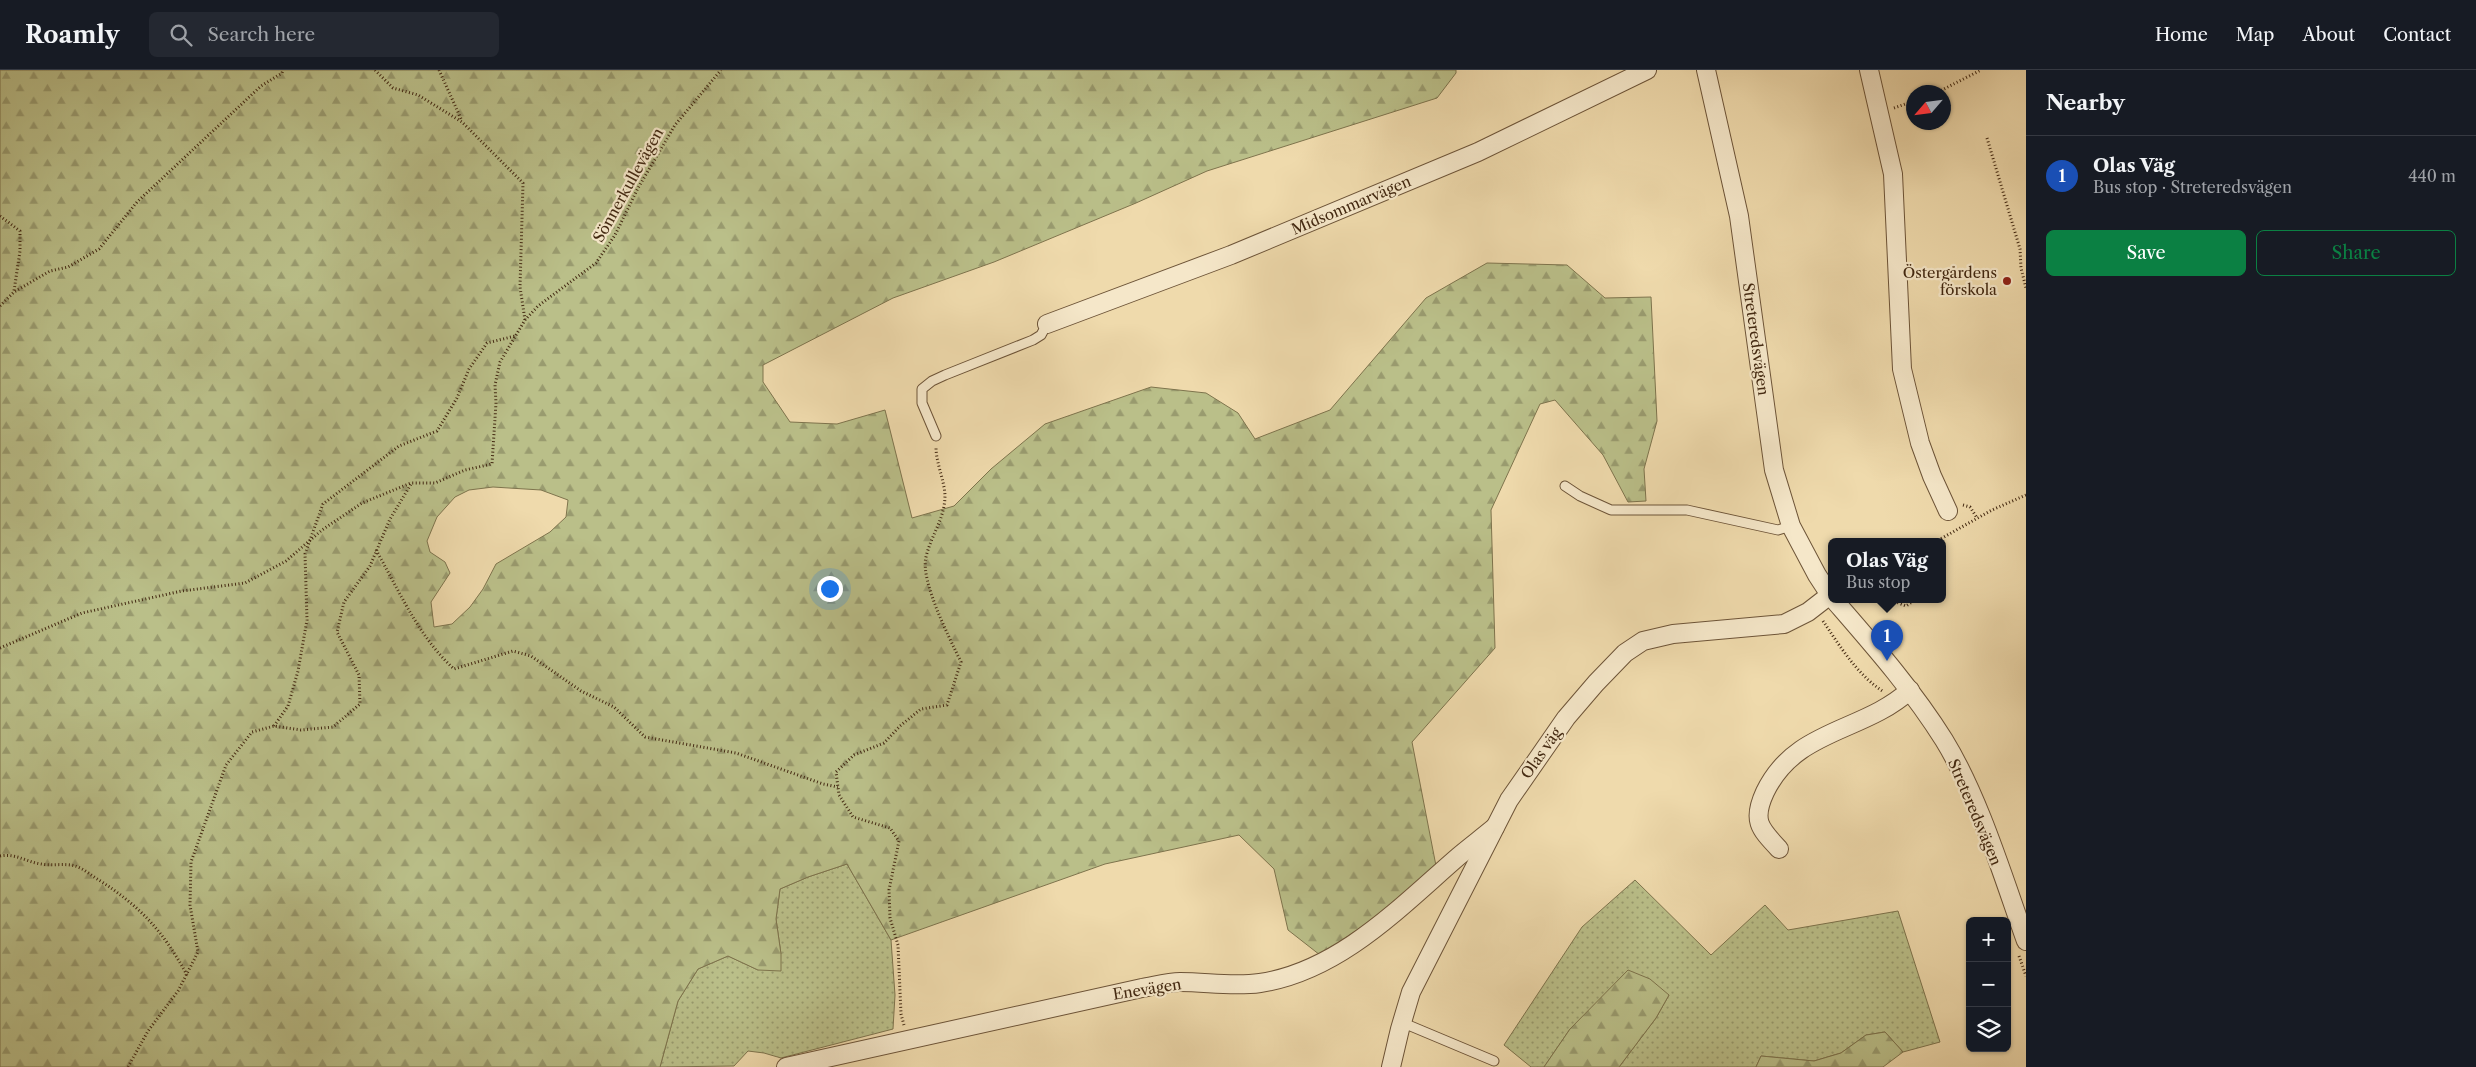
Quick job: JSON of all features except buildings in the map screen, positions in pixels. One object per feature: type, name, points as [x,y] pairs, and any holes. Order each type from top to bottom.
[{"type":"street","name":"Midsommarvägen","points":[[1047,324],[1231,255],[1478,152],[1647,70]]},
{"type":"street","name":"Streteredsvägen","points":[[1706,70],[1739,216],[1774,470],[1791,526],[1828,591]]},
{"type":"street","points":[[1869,70],[1893,174],[1902,369],[1920,443],[1948,511]]},
{"type":"street","name":"Olas väg","points":[[1391,1067],[1401,1022],[1411,992],[1522,778],[1566,718],[1625,652],[1642,641],[1656,636],[1784,624],[1828,600]]},
{"type":"street","name":"Streteredsvägen","points":[[1836,603],[1904,695],[1944,742],[1968,789],[2026,941]]},
{"type":"street","points":[[1779,849],[1763,833],[1757,816],[1761,801],[1772,779],[1782,766],[1794,753],[1810,743],[1904,695]]},
{"type":"street","name":"Enevägen","points":[[786,1067],[1142,988],[1178,982],[1231,985],[1260,983],[1290,976],[1326,960],[1352,944],[1421,891],[1495,827]]},
{"type":"lane","points":[[936,436],[922,403],[922,389],[932,380],[1033,340],[1041,335],[1047,324]]},
{"type":"lane","points":[[1564,486],[1597,505],[1611,510],[1687,510],[1778,530],[1791,526]]},
{"type":"lane","points":[[1401,1022],[1494,1061]]},
{"type":"path","points":[[0,306],[14,292],[50,271],[68,267],[99,249],[137,202],[260,86],[282,73],[283,70]]},
{"type":"path","points":[[376,70],[393,88],[418,94],[462,122],[523,183],[520,287],[526,320]]},
{"type":"path","points":[[439,70],[462,122]]},
{"type":"path","name":"Sönnerkullevägen","points":[[411,483],[435,483],[465,470],[492,464],[496,403],[495,385],[500,362],[526,320],[538,306],[596,262],[615,235],[638,188],[676,125],[721,70]]},
{"type":"path","points":[[1951,85],[1981,70]]},
{"type":"path","points":[[1986,138],[2020,249],[2021,268],[2026,288]]},
{"type":"path","points":[[0,216],[20,232],[20,251],[14,292]]},
{"type":"path","points":[[274,726],[288,706],[298,671],[307,620],[305,554],[323,504],[399,446],[437,431],[457,398],[469,369],[487,343],[516,336]]},
{"type":"path","points":[[908,1040],[901,1014],[898,945],[890,918],[889,890],[900,841],[890,828],[853,817],[838,795],[836,772],[854,755],[884,743],[900,726],[921,709],[947,705],[961,662],[932,597],[925,558],[944,514],[945,493],[936,457],[936,436]]},
{"type":"path","points":[[0,648],[82,614],[182,591],[245,583],[286,561],[311,540],[362,503],[411,483]]},
{"type":"path","points":[[128,1067],[148,1031],[178,991],[198,952],[190,905],[191,862],[226,765],[252,732],[274,726],[301,730],[333,727],[360,704],[360,675],[337,632],[344,602],[370,566],[390,519],[411,483]]},
{"type":"path","points":[[1942,538],[1992,510],[2026,495]]},
{"type":"path","points":[[376,550],[418,628],[436,652],[454,669],[513,651],[531,656],[581,691],[614,707],[645,736],[736,753],[822,784],[838,786]]},
{"type":"path","points":[[1898,603],[1906,606],[1910,603]]},
{"type":"path","points":[[1815,606],[1832,636],[1863,675],[1876,687],[1904,695]]},
{"type":"path","points":[[0,856],[10,854],[40,864],[76,866],[102,882],[127,899],[154,923],[187,975]]},
{"type":"green space","points":[[0,70],[1456,70],[1456,73],[1437,98],[1207,171],[1136,203],[994,262],[893,298],[763,365],[763,382],[790,422],[837,424],[885,410],[912,518],[954,506],[991,469],[1045,424],[1151,387],[1206,393],[1238,413],[1255,439],[1330,410],[1426,298],[1487,263],[1567,265],[1605,298],[1651,297],[1657,421],[1644,469],[1646,501],[1628,502],[1603,455],[1555,400],[1540,404],[1491,510],[1495,648],[1412,742],[1437,871],[1366,924],[1320,955],[1288,930],[1274,869],[1239,835],[1105,864],[891,940],[847,864],[780,889],[776,919],[781,954],[781,971],[758,970],[728,956],[698,969],[678,1001],[660,1067],[0,1067]],"holes":[[[493,487],[541,490],[568,500],[566,517],[550,532],[496,564],[483,589],[470,607],[452,624],[434,627],[431,602],[450,573],[445,562],[430,552],[427,541],[437,517],[455,497],[469,490]]]},
{"type":"green space","points":[[847,864],[891,940],[895,995],[893,1029],[781,1058],[748,1051],[734,1066],[660,1067],[678,1001],[698,969],[728,956],[758,970],[781,954],[776,919],[780,889]]},
{"type":"green space","points":[[1635,880],[1711,955],[1765,905],[1788,930],[1898,911],[1940,1042],[1903,1052],[1885,1032],[1866,1035],[1841,1053],[1814,1061],[1761,1056],[1756,1067],[1619,1067],[1656,1018],[1669,995],[1570,1029],[1544,1067],[1531,1067],[1504,1045],[1582,927]]},
{"type":"green space","points":[[1628,970],[1650,979],[1669,995],[1656,1018],[1619,1067],[1544,1067],[1570,1029]]},
{"type":"green space","points":[[1885,1032],[1903,1052],[1883,1067],[1756,1067],[1761,1056],[1814,1061],[1841,1053],[1866,1035]]},
{"type":"place","name":"Östergårdens förskola","points":[[2007,281]]},
{"type":"place","name":"Olas Väg","points":[[1887,661]]}]
